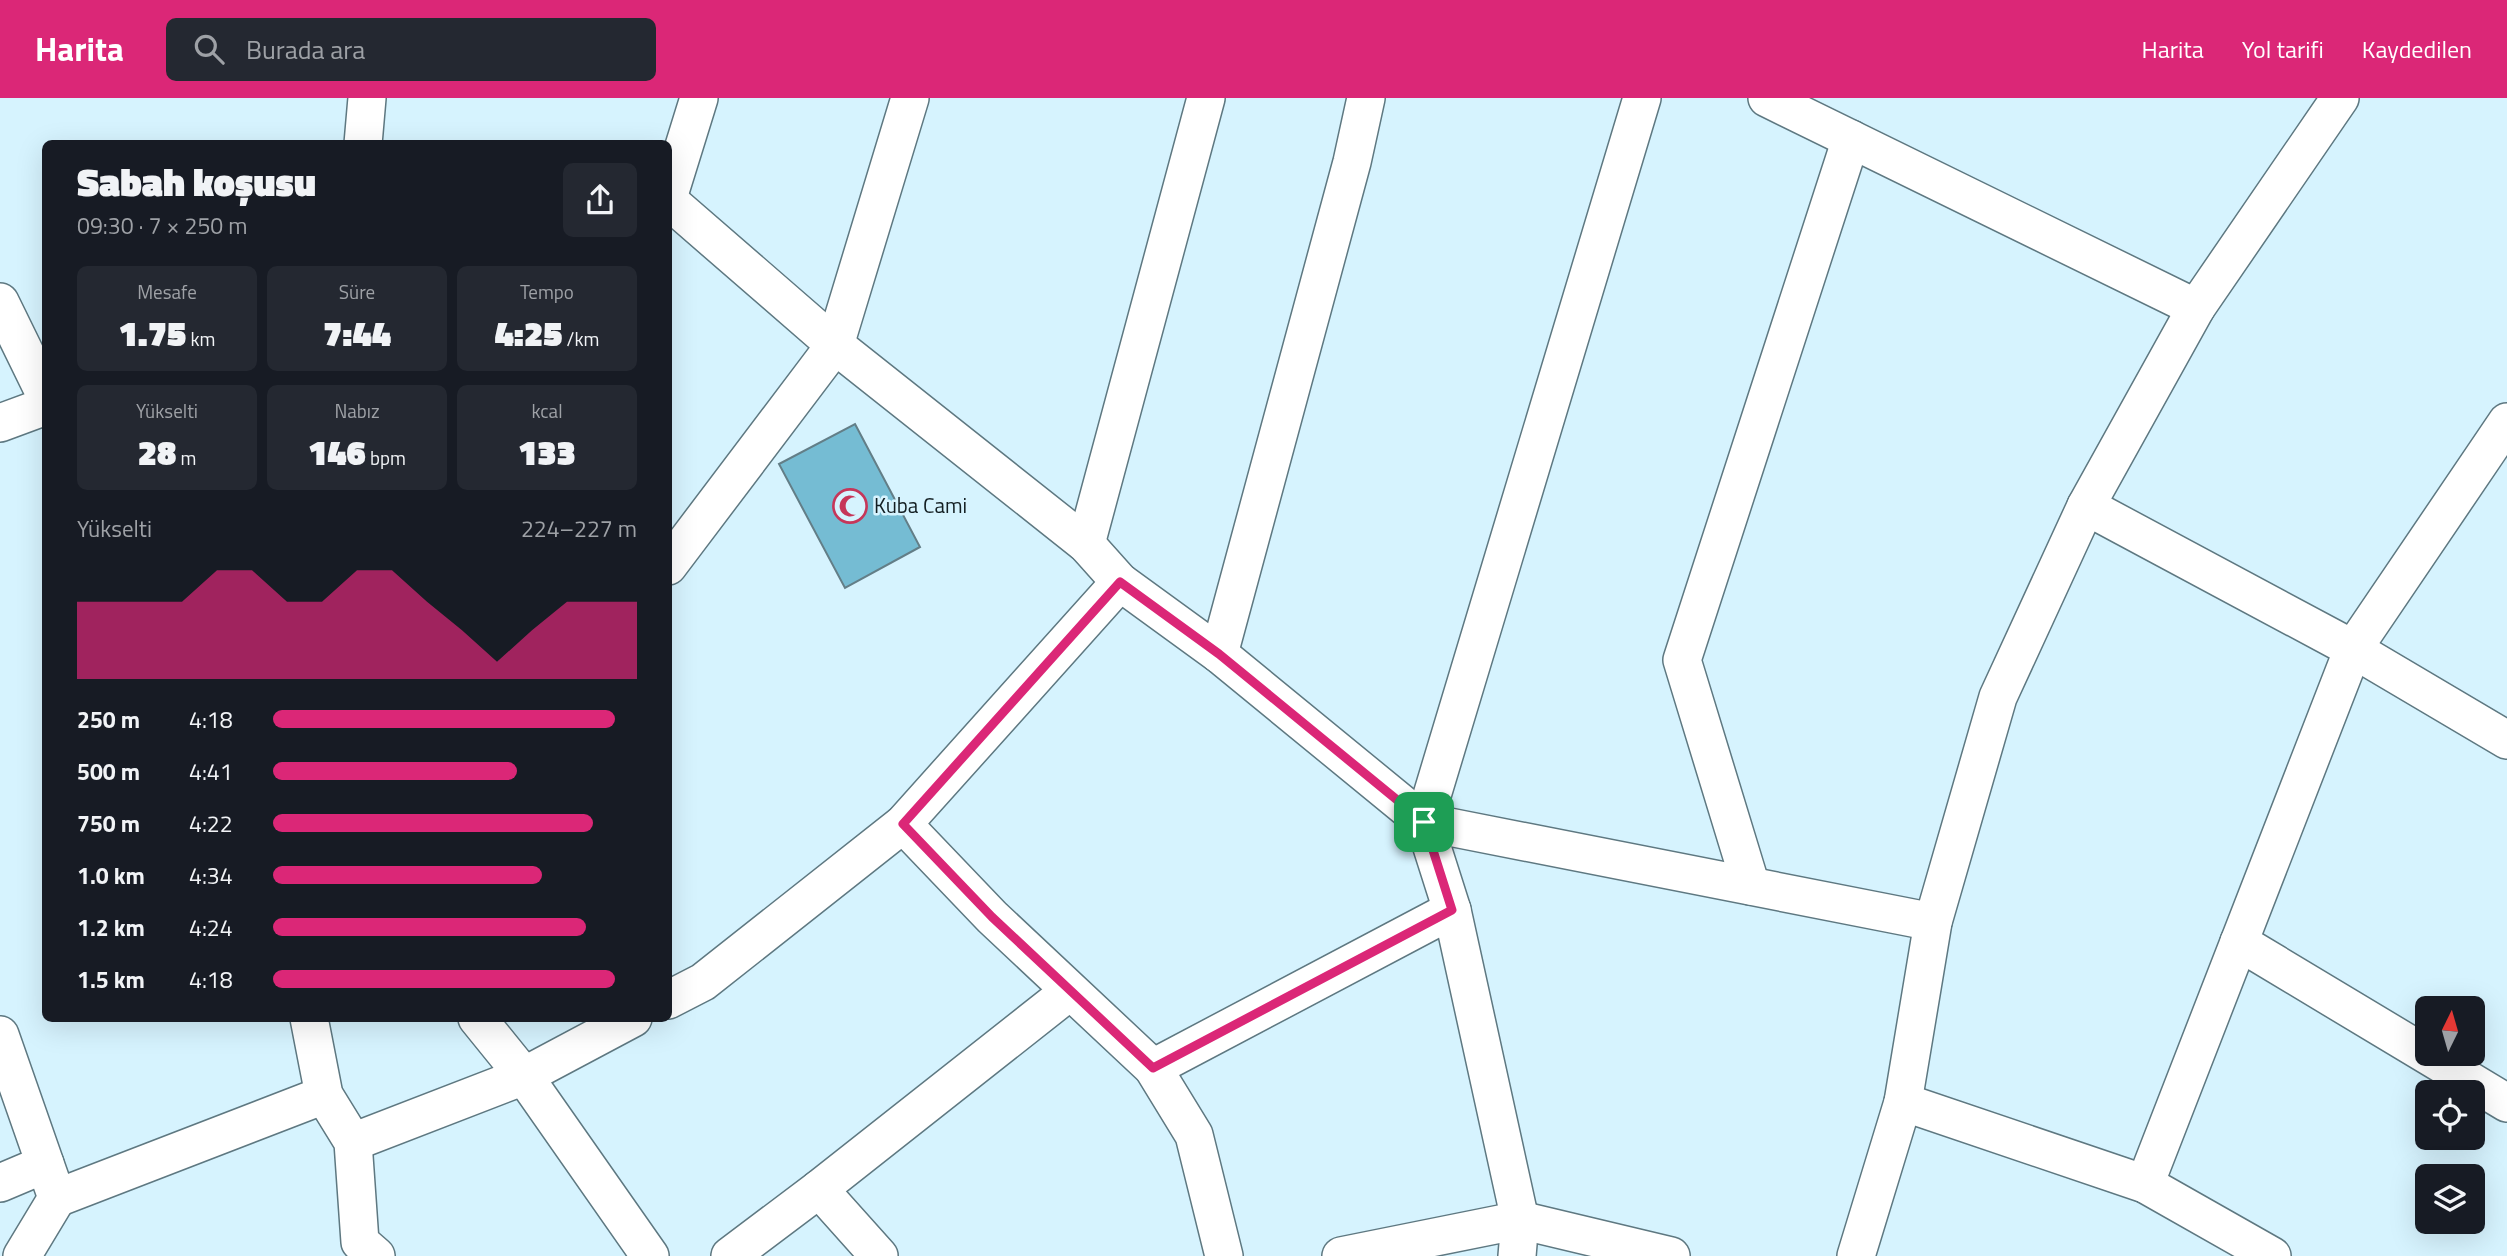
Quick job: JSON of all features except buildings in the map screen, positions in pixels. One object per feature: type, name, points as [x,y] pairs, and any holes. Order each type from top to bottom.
[{"type":"street","points":[[363,140],[367,98]]},
{"type":"street","points":[[672,186],[699,98]]},
{"type":"street","points":[[672,561],[835,345],[910,98]]},
{"type":"street","points":[[1086,544],[1206,98]]},
{"type":"street","points":[[1219,654],[1352,162],[1366,98]]},
{"type":"street","points":[[1517,1256],[1520,1220],[1452,910],[1424,822],[1642,98]]},
{"type":"street","points":[[1767,98],[2196,309]]},
{"type":"street","points":[[1856,1256],[1903,1102],[1933,922],[1998,696],[2086,506],[2196,309],[2340,98]]},
{"type":"street","points":[[1751,886],[1682,660],[1851,139]]},
{"type":"street","points":[[672,202],[835,345],[1086,544],[1120,582],[1219,654],[1424,822],[1933,922]]},
{"type":"street","points":[[0,302],[42,388]]},
{"type":"street","points":[[0,423],[42,407]]},
{"type":"street","points":[[2145,1184],[2353,649],[2507,422]]},
{"type":"street","points":[[2086,506],[2353,649],[2507,740]]},
{"type":"street","points":[[672,998],[702,982],[903,824],[1120,582]]},
{"type":"street","points":[[903,824],[992,917],[1153,1068],[1194,1135],[1224,1256]]},
{"type":"street","points":[[1153,1068],[1452,910]]},
{"type":"street","points":[[2239,942],[2507,1103]]},
{"type":"street","points":[[730,1256],[1070,991]]},
{"type":"street","points":[[310,1022],[324,1095],[353,1142],[362,1251]]},
{"type":"street","points":[[480,1022],[524,1076],[650,1256]]},
{"type":"street","points":[[353,1142],[524,1076],[625,1022]]},
{"type":"street","points":[[0,1035],[51,1181],[22,1256]]},
{"type":"street","points":[[0,1183],[51,1181],[324,1095]]},
{"type":"street","points":[[1903,1102],[2145,1184],[2272,1256]]},
{"type":"street","points":[[819,1189],[879,1256]]},
{"type":"street","points":[[1341,1256],[1520,1220],[1671,1256]]},
{"type":"place","name":"Kuba Cami","points":[[850,506]]},
{"type":"route","points":[[1120,582],[1219,654],[1424,822],[1452,910],[1153,1068],[992,917],[903,824],[1120,582]]}]
